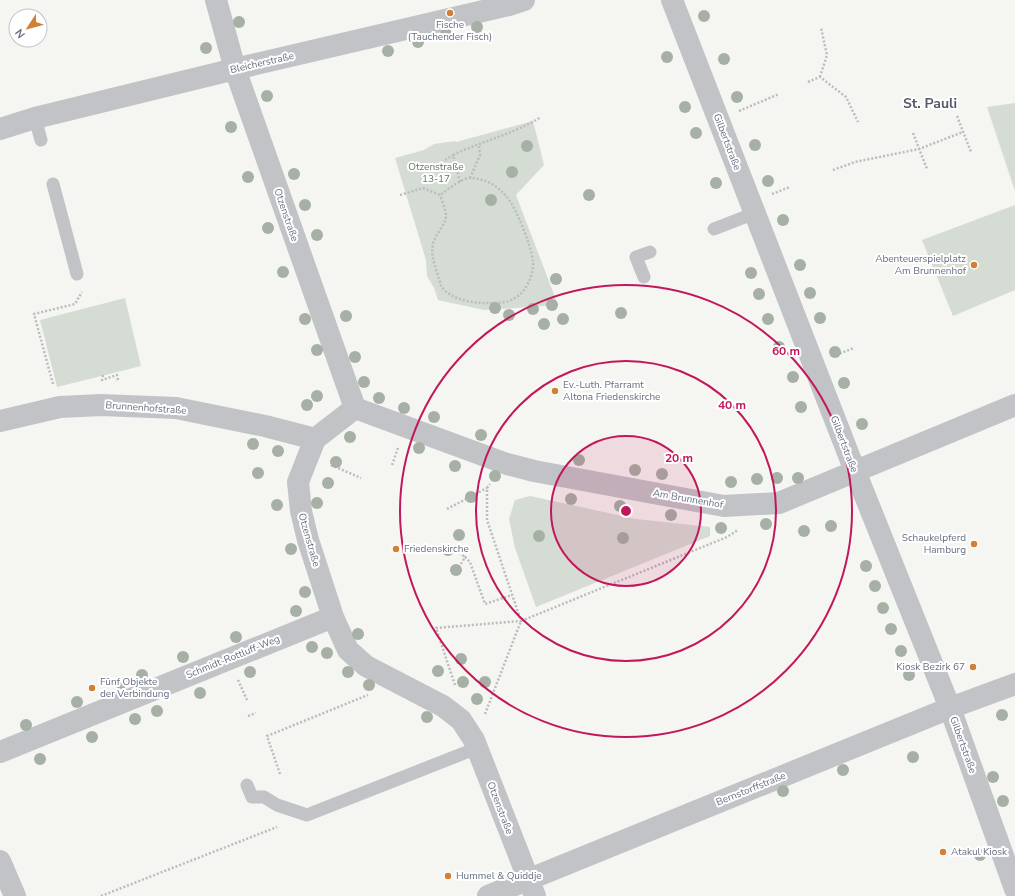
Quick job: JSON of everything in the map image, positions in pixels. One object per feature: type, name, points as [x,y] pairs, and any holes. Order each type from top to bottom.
[{"type":"street","name":"Otzenstraße","points":[[216,0],[235,69],[355,408]]},
{"type":"street","name":"Bleicherstraße","points":[[0,128],[235,69],[509,5],[524,0]]},
{"type":"street","name":"Gilbertstraße","points":[[672,0],[855,471],[950,708],[1015,889]]},
{"type":"street","name":"Am Brunnenhof","points":[[355,408],[506,464],[534,471],[724,506],[780,502],[1015,404]]},
{"type":"street","name":"Brunnenhofstraße","points":[[0,421],[60,407],[101,405],[176,408],[265,426],[315,439]]},
{"type":"street","points":[[315,439],[355,408]]},
{"type":"street","name":"Otzenstraße","points":[[315,439],[298,482],[301,511],[308,540],[333,617],[348,650],[366,666],[443,706],[461,720],[476,744],[532,888]]},
{"type":"street","name":"Schmidt-Rottluff-Weg","points":[[0,752],[333,617]]},
{"type":"street","name":"Bernstorffstraße","points":[[488,896],[532,888],[950,708],[1015,684]]},
{"type":"street","points":[[0,861],[15,896]]},
{"type":"lane","points":[[35,118],[41,140]]},
{"type":"lane","points":[[53,184],[77,274]]},
{"type":"lane","points":[[714,229],[755,213]]},
{"type":"lane","points":[[644,278],[636,257],[650,252]]},
{"type":"lane","points":[[247,785],[252,797],[264,797],[277,805],[307,815],[476,744]]},
{"type":"path","points":[[808,82],[820,77],[827,55],[820,28]]},
{"type":"path","points":[[820,77],[846,97],[858,122]]},
{"type":"path","points":[[757,104],[779,94]]},
{"type":"path","points":[[957,116],[971,152]]},
{"type":"path","points":[[445,160],[453,155],[508,133],[541,117]]},
{"type":"path","points":[[833,170],[854,162],[919,149],[964,132]]},
{"type":"path","points":[[913,133],[926,169]]},
{"type":"path","points":[[470,178],[480,155],[478,144]]},
{"type":"path","points":[[453,155],[460,182]]},
{"type":"path","points":[[470,178],[489,181],[507,196],[517,215],[527,240],[533,261],[532,274],[528,284],[515,299],[499,303],[474,302],[459,299],[444,291],[441,286],[432,254],[432,245],[435,236],[446,216],[440,195],[460,182],[470,178]]},
{"type":"path","points":[[400,195],[423,188],[440,195]]},
{"type":"path","points":[[60,407],[46,364],[34,314],[75,304],[82,293],[77,274]]},
{"type":"path","points":[[392,465],[397,450]]},
{"type":"path","points":[[447,509],[487,488],[506,464]]},
{"type":"path","points":[[349,472],[361,478]]},
{"type":"path","points":[[476,744],[522,621],[487,520],[487,488]]},
{"type":"path","points":[[436,628],[522,621],[727,537],[740,529]]},
{"type":"path","points":[[456,550],[470,562],[485,604],[512,594]]},
{"type":"path","points":[[461,564],[465,557]]},
{"type":"path","points":[[280,774],[267,736],[398,683]]},
{"type":"path","points":[[248,716],[256,713]]},
{"type":"path","points":[[101,896],[279,826]]},
{"type":"green space","points":[[1015,103],[1015,191],[987,107]]},
{"type":"green space","name":"Otzenstraße 13-17","points":[[533,121],[544,165],[516,195],[558,305],[484,310],[438,300],[434,288],[427,276],[426,260],[395,158],[424,150],[434,144],[456,142]]},
{"type":"green space","name":"Abenteuerspielplatz Am Brunnenhof","points":[[1015,205],[1015,290],[953,316],[922,240]]},
{"type":"green space","points":[[125,298],[141,366],[57,387],[40,320]]},
{"type":"green space","points":[[530,496],[636,519],[710,527],[710,536],[536,607],[515,548],[509,519],[515,500]]},
{"type":"place","name":"Fische (Tauchender Fisch)","points":[[450,13]]},
{"type":"place","name":"Abenteuerspielplatz Am Brunnenhof","points":[[974,265]]},
{"type":"place","name":"Ev.-Luth. Pfarramt Altona Friedenskirche","points":[[555,391]]},
{"type":"place","name":"Schaukelpferd Hamburg","points":[[974,544]]},
{"type":"place","name":"Friedenskirche","points":[[396,549]]},
{"type":"place","name":"Kiosk Bezirk 67","points":[[973,667]]},
{"type":"place","name":"Fünf Objekte der Verbindung","points":[[92,688]]},
{"type":"place","name":"Atakul Kiosk","points":[[943,852]]},
{"type":"place","name":"Hummel & Quiddje","points":[[448,876]]},
{"type":"district","name":"St. Pauli","points":[[930,103]]}]
